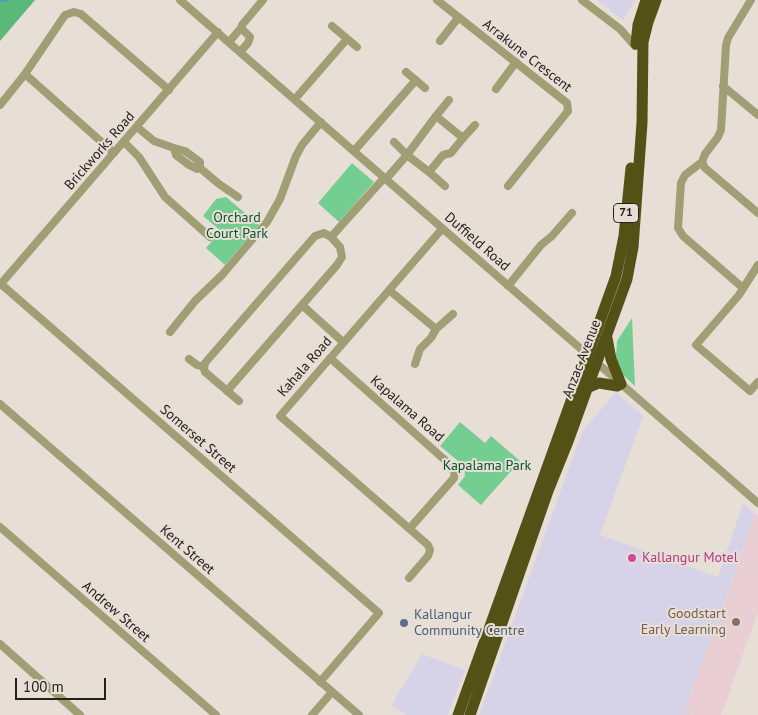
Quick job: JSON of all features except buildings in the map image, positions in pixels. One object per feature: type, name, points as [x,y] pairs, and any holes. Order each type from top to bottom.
[{"type":"highway","name":"Anzac Avenue","points":[[458,715],[616,276],[622,252],[634,133],[638,25],[646,0]]},
{"type":"highway","name":"Anzac Avenue","points":[[470,715],[548,491],[625,287],[631,259],[642,123],[643,42],[656,0]]},
{"type":"highway","points":[[588,388],[599,384],[617,386],[621,384],[611,359],[607,336]]},
{"type":"street","name":"Duffield Road","points":[[180,0],[758,504]]},
{"type":"street","points":[[229,42],[263,0]]},
{"type":"street","name":"Arrakune Crescent","points":[[437,0],[567,103],[568,111],[508,186]]},
{"type":"street","points":[[582,0],[620,29],[636,46]]},
{"type":"street","points":[[743,288],[683,236],[678,228],[680,183],[685,174],[702,162],[705,154],[718,137],[721,130],[728,38],[752,0],[758,5]]},
{"type":"street","points":[[0,105],[25,74],[65,15],[74,12],[81,14],[169,90]]},
{"type":"street","points":[[440,41],[458,18]]},
{"type":"street","points":[[620,29],[638,25]]},
{"type":"street","points":[[332,26],[357,47]]},
{"type":"street","points":[[240,52],[250,37],[241,28]]},
{"type":"street","name":"Brickworks Road","points":[[0,285],[218,32]]},
{"type":"street","points":[[295,99],[347,39]]},
{"type":"street","points":[[496,89],[516,62]]},
{"type":"street","points":[[406,72],[425,88]]},
{"type":"street","points":[[25,74],[114,153]]},
{"type":"street","points":[[354,151],[416,80]]},
{"type":"street","points":[[723,86],[758,116]]},
{"type":"street","points":[[331,238],[407,155],[449,100]]},
{"type":"street","points":[[436,116],[463,138]]},
{"type":"street","points":[[170,332],[195,301],[222,275],[267,222],[280,199],[296,156],[321,122]]},
{"type":"street","points":[[138,125],[154,141],[174,148],[176,155],[194,168],[200,168],[238,198]]},
{"type":"street","points":[[428,172],[443,154],[451,153],[475,125]]},
{"type":"street","points":[[124,142],[139,157],[165,197],[210,237]]},
{"type":"street","points":[[394,142],[445,186]]},
{"type":"street","points":[[702,162],[705,168],[758,213]]},
{"type":"street","points":[[508,286],[541,245],[552,236],[572,213]]},
{"type":"street","name":"Kahala Road","points":[[409,578],[428,556],[430,550],[428,544],[280,416],[442,229]]},
{"type":"street","points":[[227,390],[341,260],[342,250],[324,233],[316,236],[206,361],[204,367],[206,372],[239,401]]},
{"type":"street","points":[[758,265],[719,319],[696,345],[750,391],[758,382]]},
{"type":"street","name":"Somerset Street","points":[[0,285],[379,613],[320,682]]},
{"type":"street","points":[[390,290],[433,328]]},
{"type":"street","points":[[302,305],[343,342]]},
{"type":"street","points":[[415,364],[420,349],[431,338],[433,328],[453,314]]},
{"type":"street","name":"Kapalama Road","points":[[330,358],[455,469],[454,478],[410,528]]},
{"type":"street","points":[[189,359],[196,365],[204,367]]},
{"type":"street","name":"Kent Street","points":[[0,404],[359,715]]},
{"type":"street","name":"Andrew Street","points":[[0,527],[216,715]]},
{"type":"street","points":[[0,644],[80,715]]},
{"type":"street","points":[[312,715],[332,692]]},
{"type":"shaded area","points":[[597,0],[635,0],[623,20]]},
{"type":"shaded area","points":[[616,392],[643,416],[600,535],[718,577],[743,503],[755,514],[714,633],[684,712],[693,715],[479,715],[582,432]]},
{"type":"shaded area","name":"Goodstart Early Learning","points":[[755,514],[758,516],[758,612],[721,715],[693,715],[684,712],[713,632],[715,632]]},
{"type":"shaded area","points":[[422,654],[465,670],[448,715],[407,715],[391,706]]},
{"type":"green space","points":[[0,0],[35,0],[0,41]]},
{"type":"green space","points":[[352,163],[374,182],[339,222],[318,203]]},
{"type":"green space","name":"Orchard Court Park","points":[[226,197],[259,225],[225,265],[206,248],[221,231],[203,216],[216,199]]},
{"type":"green space","points":[[632,318],[635,386],[620,372],[616,357],[617,341]]},
{"type":"green space","name":"Kapalama Park","points":[[460,422],[485,443],[491,436],[520,461],[481,505],[458,485],[465,476],[464,466],[440,446]]},
{"type":"waterway","points":[[0,1],[8,0]]},
{"type":"place","name":"Kallangur Motel","points":[[632,558]]},
{"type":"place","name":"Goodstart Early Learning","points":[[736,622]]},
{"type":"place","name":"Kallangur Community Centre","points":[[404,623]]}]
